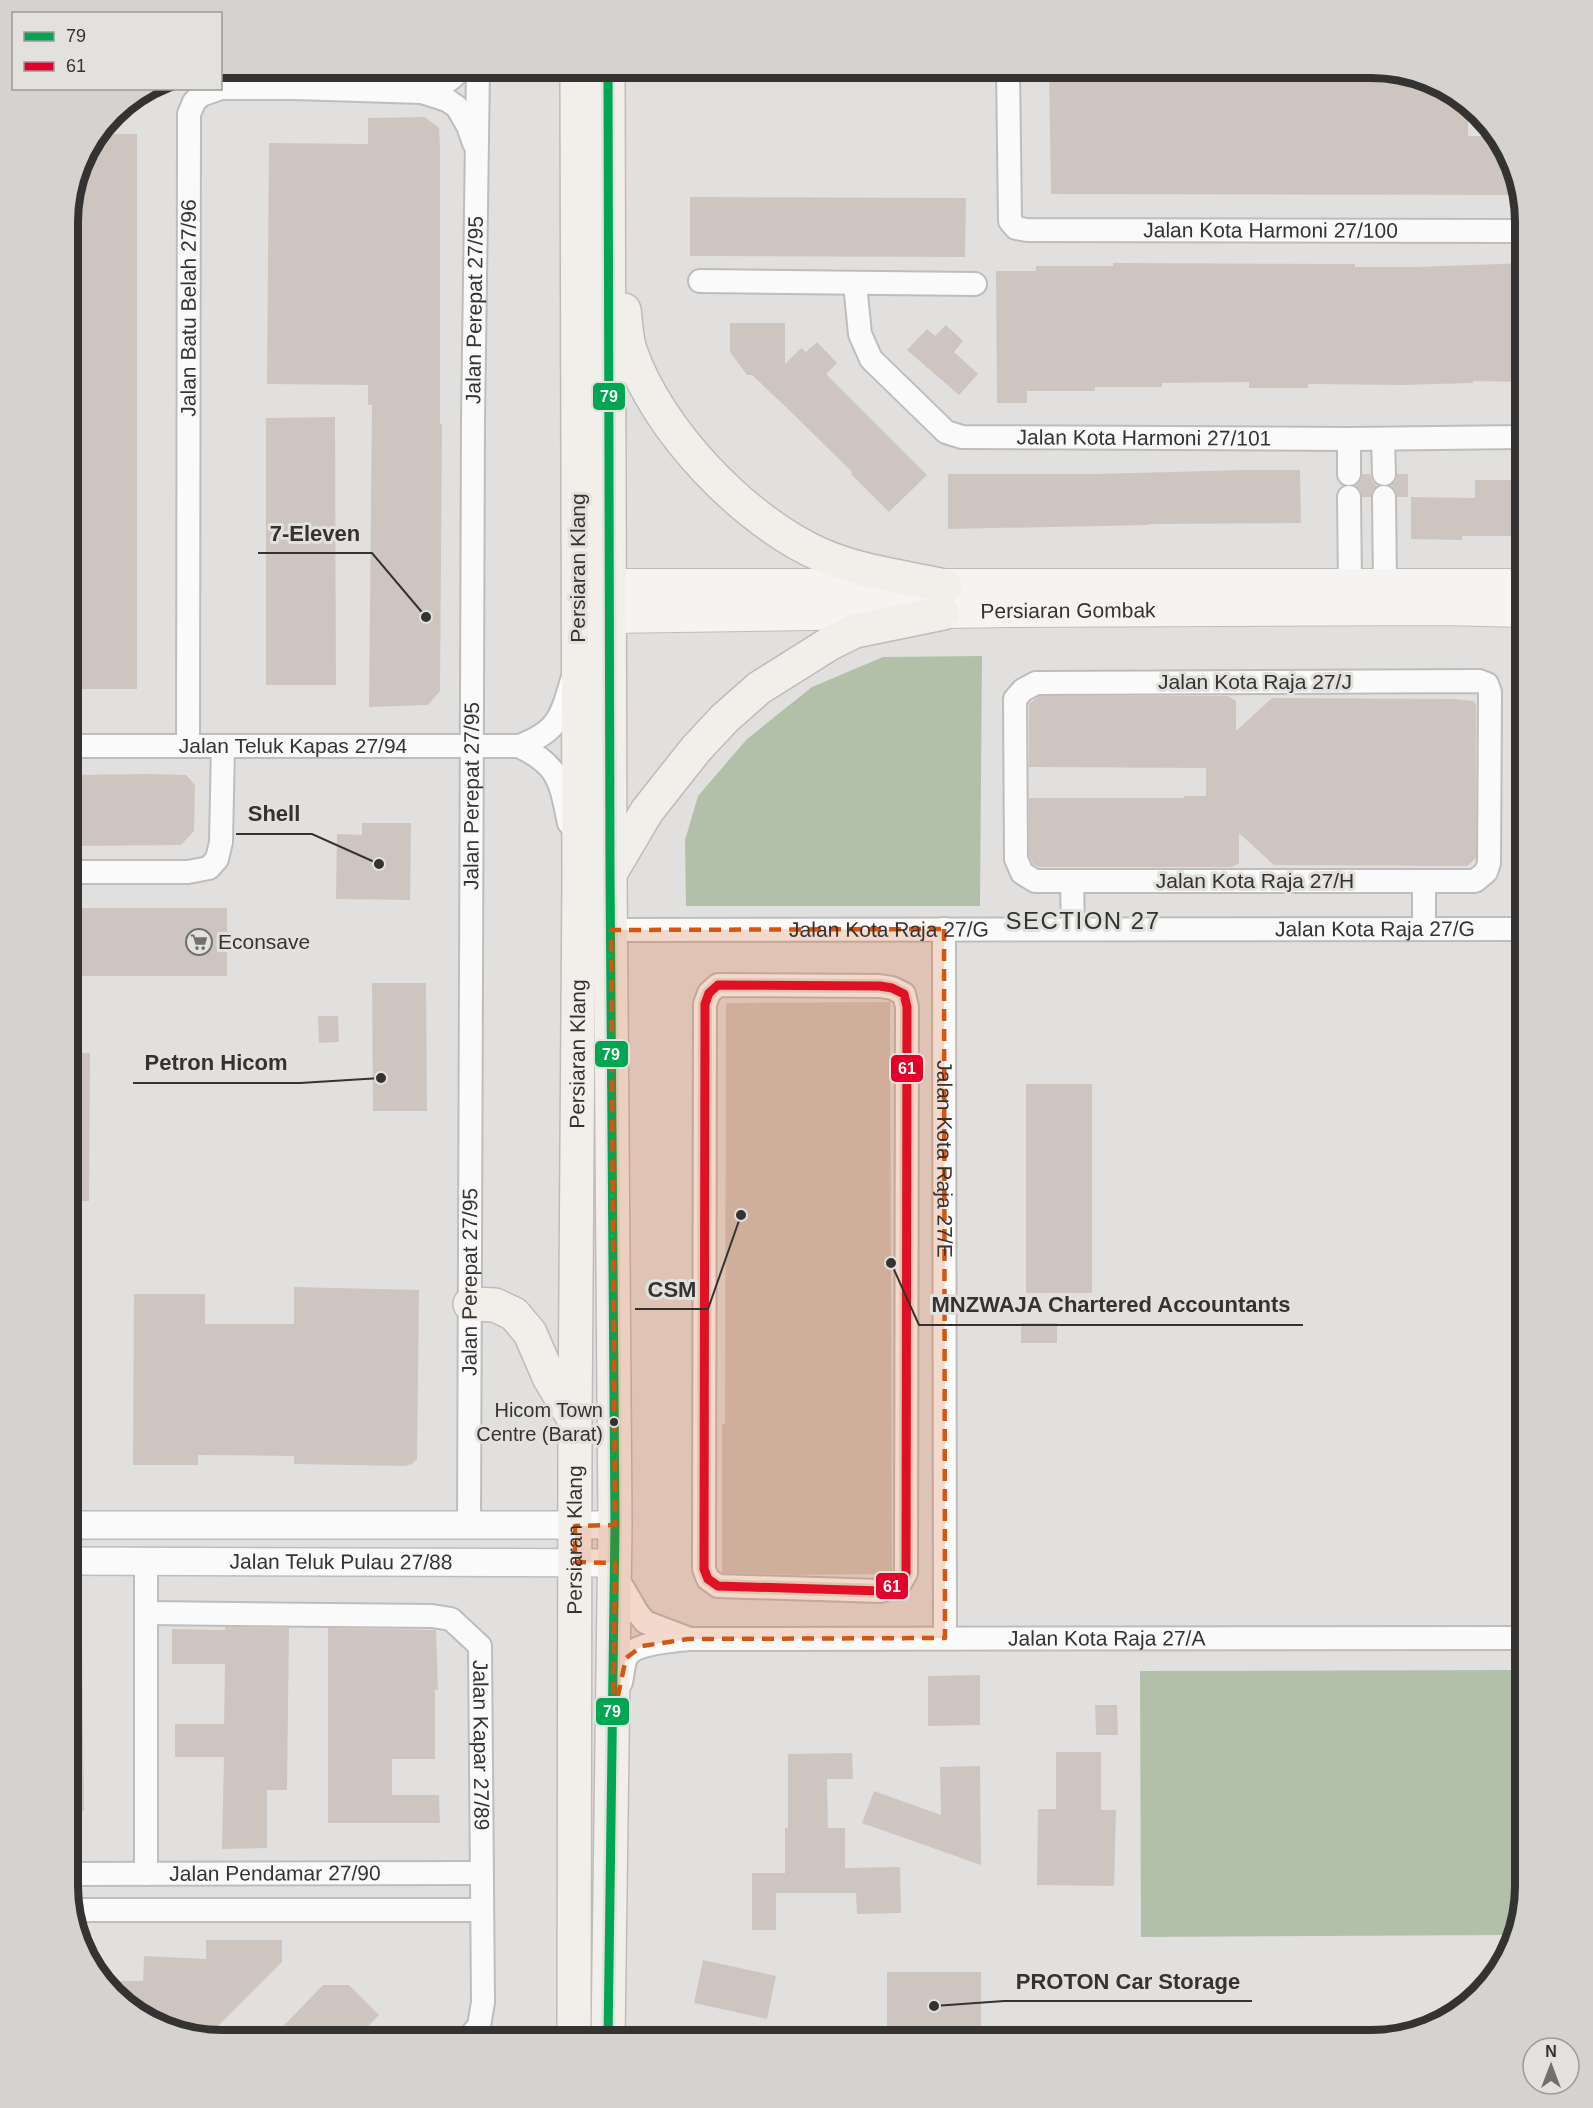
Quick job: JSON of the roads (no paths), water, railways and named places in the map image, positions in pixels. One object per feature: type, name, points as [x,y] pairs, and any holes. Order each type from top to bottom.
[{"type":"main road","name":"Persiaran Klang","points":[[577,78],[579,658],[595,875],[611,930],[615,1569],[608,2030]]},
{"type":"main road","name":"Persiaran Klang","points":[[573,2030],[575,1421],[595,875],[609,617],[608,78]]},
{"type":"main road","points":[[608,219],[629,348],[637,368],[646,388],[680,437],[718,482],[756,516],[786,536],[821,554],[944,599]]},
{"type":"main road","name":"Persiaran Gombak","points":[[609,617],[944,599],[1350,584],[1515,585]]},
{"type":"main road","name":"Persiaran Gombak","points":[[609,585],[944,599],[1515,611]]},
{"type":"main road","points":[[595,875],[690,757],[725,718],[759,688],[855,631],[944,599]]},
{"type":"main road","points":[[470,1304],[495,1305],[514,1314],[530,1333],[549,1377],[575,1421]]},
{"type":"main road","points":[[608,2008],[612,2030]]},
{"type":"street","points":[[422,92],[452,78]]},
{"type":"street","name":"Jalan Perepat 27/95","points":[[469,1525],[473,420],[478,78]]},
{"type":"street","name":"Jalan Kota Harmoni 27/100","points":[[1008,78],[1011,221],[1016,228],[1027,230],[1515,231]]},
{"type":"street","name":"Jalan Batu Belah 27/96","points":[[222,88],[422,92]]},
{"type":"street","name":"Jalan Batu Belah 27/96","points":[[188,746],[189,114],[194,102],[201,95],[215,90]]},
{"type":"street","points":[[422,92],[447,100],[458,107],[477,151]]},
{"type":"street","points":[[700,281],[975,284]]},
{"type":"street","name":"Jalan Kota Harmoni 27/101","points":[[855,284],[860,334],[871,359],[946,432],[962,437],[1348,439],[1515,437]]},
{"type":"street","points":[[1348,439],[1349,474]]},
{"type":"street","points":[[1383,439],[1384,474]]},
{"type":"street","points":[[1349,497],[1350,584]]},
{"type":"street","points":[[1384,497],[1385,585]]},
{"type":"street","points":[[519,746],[538,739],[558,721],[579,658]]},
{"type":"street","name":"Jalan Kota Raja 27/J","points":[[1022,873],[1016,859],[1015,699],[1023,690],[1036,683],[1467,681],[1487,684],[1490,692],[1490,862],[1486,872]]},
{"type":"street","name":"Jalan Teluk Kapas 27/94","points":[[78,746],[519,746]]},
{"type":"street","points":[[78,872],[188,872],[209,868],[218,859],[221,842],[223,746]]},
{"type":"street","points":[[519,746],[536,754],[550,766],[595,875]]},
{"type":"street","name":"Jalan Kota Raja 27/H","points":[[1022,873],[1035,881],[1475,881],[1486,872]]},
{"type":"street","points":[[1072,881],[1073,929]]},
{"type":"street","points":[[1424,881],[1424,929]]},
{"type":"street","name":"Jalan Kota Raja 27/E","points":[[944,929],[945,1638]]},
{"type":"street","name":"Jalan Kota Raja 27/G","points":[[611,930],[1515,929]]},
{"type":"street","points":[[717,985],[880,986],[892,988],[904,994],[907,1007],[908,1411],[906,1573],[901,1582],[881,1592],[717,1586],[708,1579],[704,1569],[705,1004],[709,993],[717,985]]},
{"type":"street","points":[[906,1161],[944,1161]]},
{"type":"street","points":[[908,1411],[944,1411]]},
{"type":"street","name":"Jalan Teluk Pulau 27/88","points":[[78,1525],[615,1525]]},
{"type":"street","points":[[146,1560],[146,1874]]},
{"type":"street","name":"Jalan Teluk Pulau 27/88","points":[[78,1561],[575,1562],[615,1569]]},
{"type":"street","name":"Jalan Kota Raja 27/A","points":[[615,1569],[637,1612],[645,1622],[688,1639]]},
{"type":"street","name":"Jalan Kapar 27/89","points":[[146,1613],[432,1616],[451,1619],[480,1646],[483,2002],[479,2026],[476,2030]]},
{"type":"street","name":"Jalan Kota Raja 27/A","points":[[613,1719],[626,1658],[631,1652],[642,1646],[688,1639],[1515,1638]]},
{"type":"street","name":"Jalan Pendamar 27/90","points":[[78,1874],[482,1873]]},
{"type":"street","name":"Jalan Pendamar 27/90","points":[[80,1910],[482,1910]]},
{"type":"place","name":"7-Eleven","points":[[426,617]]},
{"type":"place","name":"Shell","points":[[379,864]]},
{"type":"place","name":"Econsave","points":[[199,942]]},
{"type":"place","name":"Petron Hicom","points":[[381,1078]]},
{"type":"place","name":"CSM","points":[[741,1215]]},
{"type":"place","name":"MNZWAJA Chartered Accountants","points":[[891,1263]]},
{"type":"place","name":"Hicom Town Centre (Barat)","points":[[614,1422]]},
{"type":"place","name":"PROTON Car Storage","points":[[934,2006]]},
{"type":"district","name":"SECTION 27","points":[[1083,921]]}]
